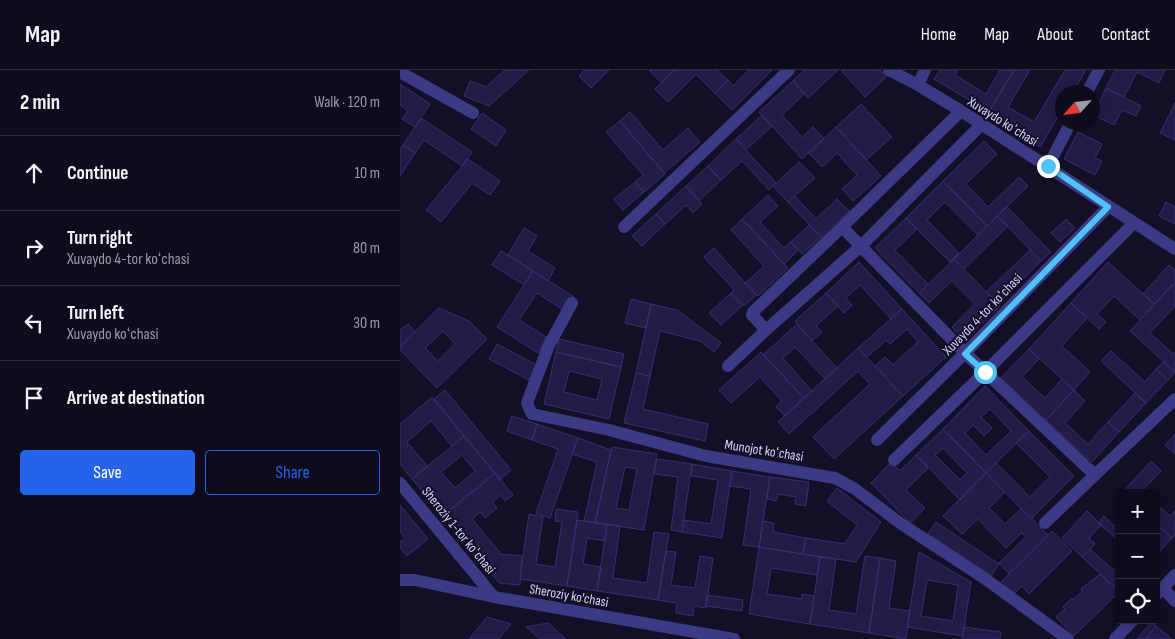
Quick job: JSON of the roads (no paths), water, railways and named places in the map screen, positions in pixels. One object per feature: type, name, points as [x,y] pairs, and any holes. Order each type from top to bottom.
[{"type":"street","points":[[624,227],[789,70]]},
{"type":"street","name":"Xuvaydo koʻchasi","points":[[889,70],[918,85],[1048,166],[1175,249]]},
{"type":"street","points":[[918,85],[926,70]]},
{"type":"street","points":[[1091,85],[1099,70]]},
{"type":"street","points":[[400,72],[473,113]]},
{"type":"street","points":[[766,330],[752,315],[752,312],[961,112]]},
{"type":"street","points":[[728,366],[861,246],[981,125]]},
{"type":"street","points":[[1048,166],[1067,130]]},
{"type":"street","name":"Xuvaydo 4-tor koʻchasi","points":[[877,440],[965,354],[1108,207]]},
{"type":"street","points":[[894,460],[1134,223]]},
{"type":"street","points":[[842,227],[965,354],[1095,475]]},
{"type":"street","name":"Munojot koʻchasi","points":[[572,303],[549,345],[527,402],[532,414],[609,430],[706,456],[835,478],[855,489],[900,523],[984,578],[1068,639]]},
{"type":"street","points":[[1045,523],[1175,399]]},
{"type":"street","name":"Sheroziy 1-tor koʻchasi","points":[[400,483],[494,597]]},
{"type":"street","points":[[1175,575],[1160,591],[1175,601]]},
{"type":"street","name":"Sheroziy ko'chasi","points":[[400,580],[415,580],[494,597],[734,639]]},
{"type":"street","points":[[1115,639],[1129,624]]}]
